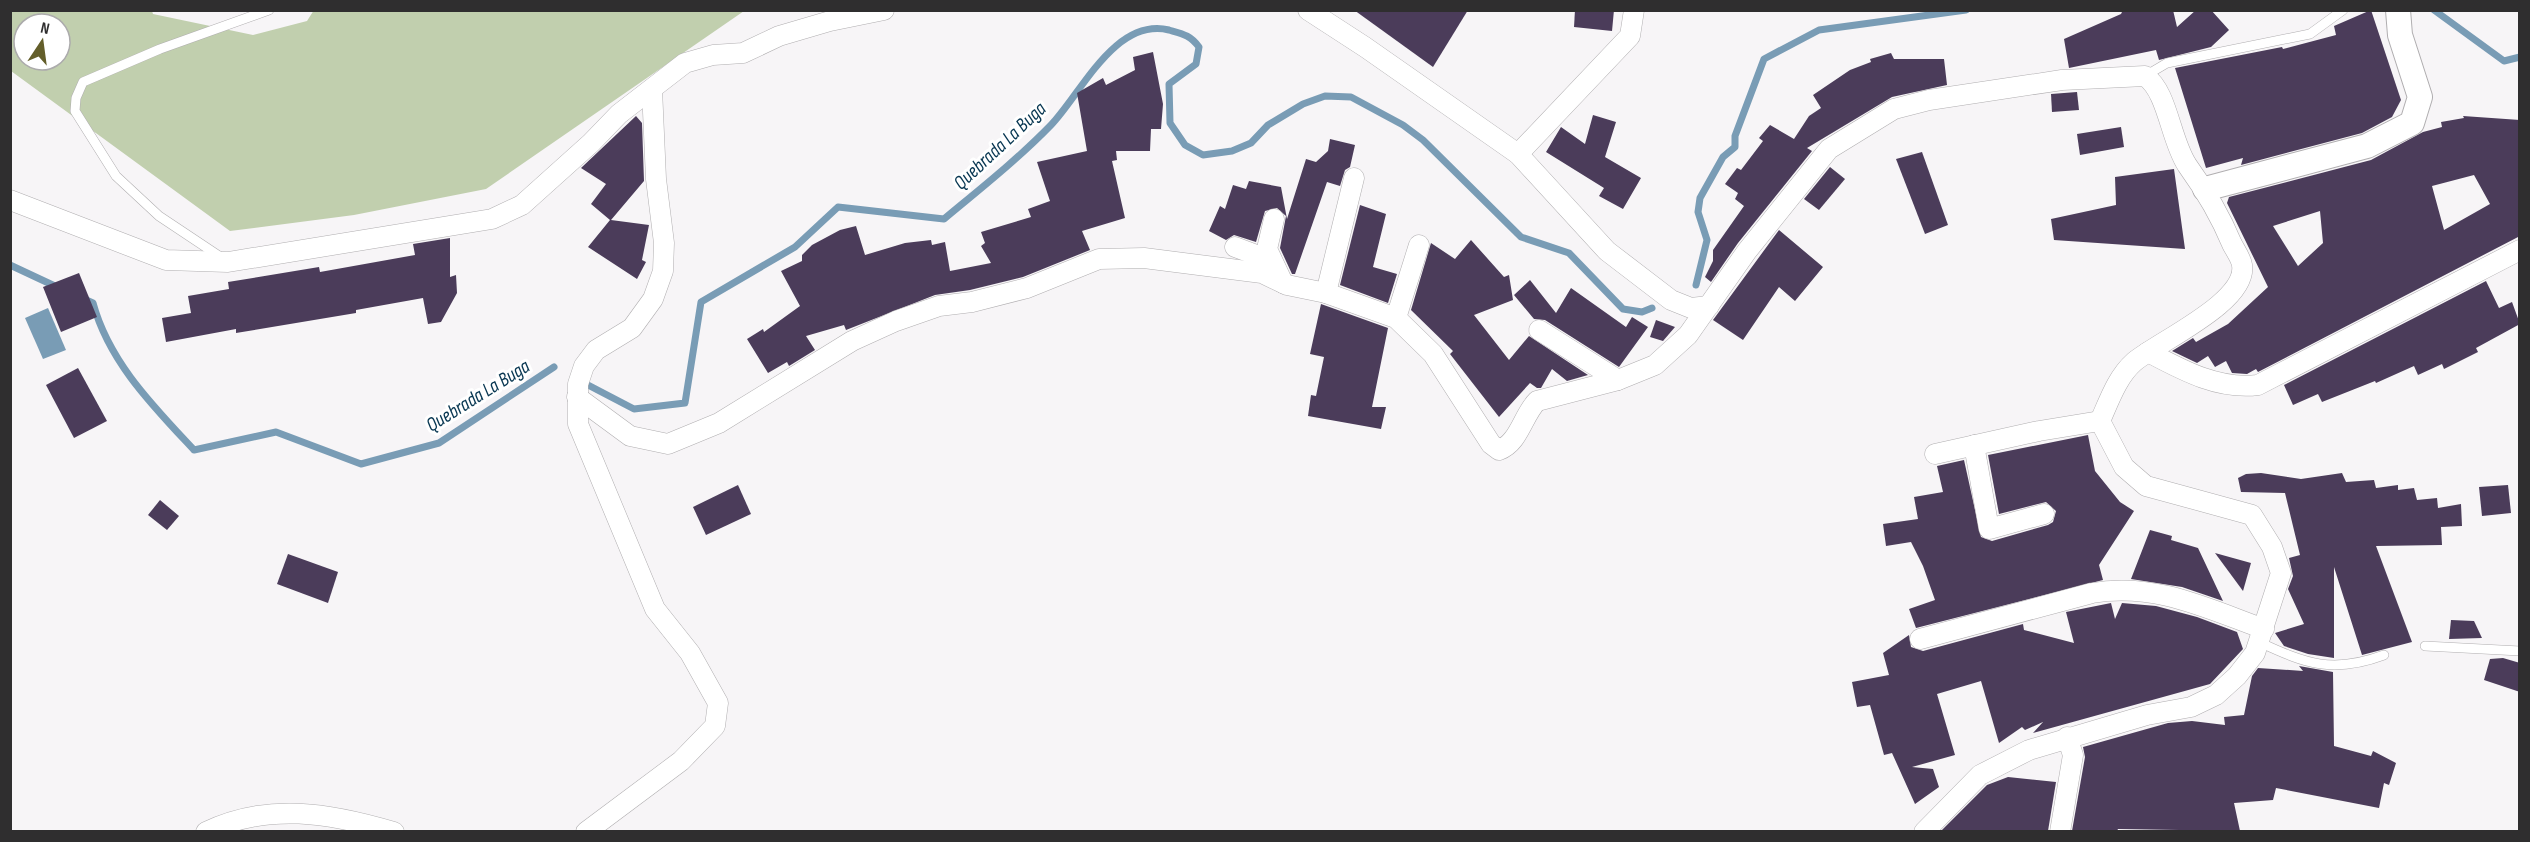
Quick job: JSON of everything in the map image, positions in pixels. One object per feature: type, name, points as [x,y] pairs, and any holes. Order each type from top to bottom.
[{"type":"street","points":[[10,200],[166,260],[228,262],[492,219],[522,205],[591,143],[619,114],[685,63],[713,55],[743,53],[779,36],[830,21],[884,10]]},
{"type":"street","points":[[1308,10],[1365,46],[1518,154],[1606,251],[1680,305],[1699,308],[1709,306]]},
{"type":"street","points":[[1518,154],[1630,36],[1634,10]]},
{"type":"street","points":[[2205,189],[2367,146],[2412,123],[2420,97],[2400,35],[2398,10]]},
{"type":"street","points":[[577,397],[630,436],[668,444],[719,423],[852,341],[896,321],[939,306],[972,302],[1027,288],[1099,259],[1144,258],[1262,273],[1283,283],[1326,293],[1396,318],[1433,354],[1491,444],[1499,450],[1512,442],[1529,409],[1537,401],[1618,380],[1655,365],[1689,335],[1747,251],[1829,149],[1894,109],[1929,100],[2062,81],[2145,75],[2153,81],[2159,91],[2172,134],[2186,163],[2205,189],[2242,266],[2238,285],[2218,308],[2132,363],[2115,387],[2100,421]]},
{"type":"street","points":[[586,831],[681,761],[715,726],[718,703],[690,653],[655,609],[578,424],[577,397],[584,366],[596,350],[632,328],[653,299],[663,272],[664,243],[656,179],[652,89]]},
{"type":"street","points":[[1326,293],[1354,178]]},
{"type":"street","points":[[1275,219],[1267,249],[1283,283]]},
{"type":"street","points":[[1396,318],[1419,245]]},
{"type":"street","points":[[1235,246],[1272,261]]},
{"type":"street","points":[[2148,352],[2207,380],[2237,386],[2258,385],[2520,250]]},
{"type":"street","points":[[1539,330],[1618,380]]},
{"type":"street","points":[[1935,454],[2100,421]]},
{"type":"street","points":[[1924,831],[1980,775],[2029,750],[2067,737],[2147,715],[2191,707],[2216,695],[2236,676],[2254,652],[2281,573],[2272,547],[2252,515],[2146,486],[2124,467],[2100,421]]},
{"type":"street","points":[[1974,445],[1989,529],[2044,514]]},
{"type":"street","points":[[1920,639],[2092,593],[2119,588],[2160,593],[2261,635]]},
{"type":"street","points":[[2060,831],[2073,755],[2067,737]]},
{"type":"street","points":[[206,831],[233,819],[276,813],[314,814],[394,831]]},
{"type":"lane","points":[[228,262],[159,216],[116,176],[83,128],[75,111],[76,98],[83,82],[160,49],[269,10]]},
{"type":"lane","points":[[2145,75],[2167,63],[2310,34],[2343,10]]},
{"type":"lane","points":[[2261,635],[2295,658],[2328,666],[2358,665],[2384,656]]},
{"type":"lane","points":[[2425,646],[2520,651]]},
{"type":"green space","points":[[314,10],[744,11],[486,189],[354,215],[230,231],[12,72],[72,72],[72,12],[12,12],[11,71],[11,11],[152,11],[153,14],[253,35],[307,21]]},
{"type":"water","points":[[48,308],[66,350],[43,359],[25,318]]},
{"type":"building","points":[[1354,10],[1468,10],[1433,67]]},
{"type":"building","points":[[1575,10],[1614,10],[1612,31],[1574,27]]},
{"type":"building","points":[[2123,10],[2173,10],[2177,27],[2196,10],[2211,10],[2229,30],[2211,47],[2159,60],[2156,50],[2069,68],[2064,39],[2121,14]]},
{"type":"building","points":[[2371,10],[2401,100],[2392,117],[2362,133],[2241,165],[2243,158],[2206,168],[2175,68],[2282,47],[2283,49],[2336,35],[2334,26]]},
{"type":"building","points":[[1153,52],[1163,104],[1161,129],[1151,129],[1150,151],[1116,151],[1117,160],[1112,161],[1125,218],[1082,231],[1090,250],[1023,277],[970,290],[935,295],[846,330],[844,325],[806,336],[815,350],[789,366],[787,362],[768,373],[747,339],[763,329],[764,332],[800,306],[781,271],[802,261],[802,255],[812,245],[840,230],[856,226],[865,255],[905,243],[931,240],[932,245],[945,242],[950,271],[991,263],[981,246],[985,243],[981,232],[1031,217],[1028,209],[1050,201],[1037,162],[1087,151],[1077,93],[1103,78],[1106,85],[1135,70],[1133,57]]},
{"type":"building","points":[[1891,53],[1894,59],[1944,59],[1947,85],[1892,97],[1807,148],[1812,151],[1738,243],[1711,282],[1705,277],[1713,261],[1713,250],[1744,206],[1735,199],[1738,193],[1725,184],[1737,168],[1741,170],[1763,141],[1759,138],[1770,125],[1794,139],[1809,116],[1821,108],[1813,95],[1850,70],[1871,62],[1870,59]]},
{"type":"building","points":[[2077,92],[2079,110],[2052,112],[2051,94]]},
{"type":"building","points":[[1593,115],[1616,122],[1605,157],[1641,178],[1623,209],[1599,196],[1604,188],[1546,152],[1561,127],[1585,144]]},
{"type":"building","points":[[636,116],[642,123],[644,181],[611,220],[649,225],[642,260],[646,262],[637,279],[588,247],[610,220],[591,204],[606,184],[581,168]]},
{"type":"building","points":[[2463,116],[2520,120],[2520,236],[2258,372],[2256,369],[2247,374],[2232,373],[2226,361],[2215,367],[2208,356],[2197,363],[2172,351],[2193,338],[2196,342],[2228,324],[2268,287],[2227,203],[2229,197],[2371,160],[2423,132],[2442,127],[2441,122],[2464,118]],"holes":[[[2474,175],[2490,204],[2444,230],[2432,186]],[[2320,211],[2323,243],[2298,266],[2273,226]]]},
{"type":"building","points":[[2121,127],[2124,147],[2080,155],[2077,134]]},
{"type":"building","points":[[1330,139],[1355,145],[1350,167],[1345,170],[1340,186],[1327,182],[1295,274],[1292,274],[1280,248],[1286,216],[1277,208],[1265,211],[1256,242],[1234,235],[1226,240],[1209,231],[1220,206],[1225,209],[1233,185],[1246,189],[1249,181],[1281,187],[1287,219],[1306,159],[1316,162],[1328,151]]},
{"type":"building","points":[[1922,152],[1948,225],[1925,234],[1896,159]]},
{"type":"building","points":[[1830,167],[1845,179],[1819,210],[1804,199]]},
{"type":"building","points":[[2174,169],[2185,249],[2054,240],[2051,219],[2116,205],[2115,177]]},
{"type":"building","points":[[1360,205],[1386,214],[1373,267],[1397,274],[1388,303],[1340,285]]},
{"type":"building","points":[[1779,230],[1823,267],[1795,301],[1779,287],[1743,340],[1713,320]]},
{"type":"building","points":[[450,238],[450,277],[456,275],[457,293],[441,322],[428,324],[423,298],[356,310],[356,313],[236,333],[236,329],[166,342],[162,318],[191,313],[188,296],[229,289],[228,282],[319,267],[320,272],[415,255],[413,244]]},
{"type":"building","points":[[1471,240],[1504,277],[1509,275],[1513,300],[1474,315],[1509,360],[1529,336],[1588,375],[1567,381],[1552,369],[1541,388],[1530,383],[1499,417],[1450,354],[1453,351],[1411,310],[1431,243],[1455,259]]},
{"type":"building","points":[[79,273],[97,317],[61,332],[43,287]]},
{"type":"building","points":[[1530,280],[1556,313],[1571,288],[1626,327],[1632,317],[1648,327],[1619,367],[1545,320],[1534,319],[1514,295]]},
{"type":"building","points":[[2486,281],[2499,308],[2512,302],[2520,324],[2476,348],[2478,352],[2444,369],[2442,364],[2418,375],[2414,366],[2376,383],[2375,381],[2322,402],[2318,394],[2293,405],[2284,385]]},
{"type":"building","points":[[1321,304],[1388,328],[1372,407],[1386,407],[1381,429],[1308,416],[1311,395],[1316,396],[1324,357],[1310,354]]},
{"type":"building","points":[[1656,320],[1675,327],[1663,341],[1650,337]]},
{"type":"building","points":[[78,368],[107,421],[74,438],[46,385]]},
{"type":"building","points":[[2088,435],[2095,471],[2120,502],[2134,511],[2099,565],[2103,580],[1916,628],[1909,609],[1935,600],[1923,566],[1911,542],[1886,546],[1883,524],[1918,519],[1914,497],[1943,492],[1937,466],[1964,460],[1981,537],[1992,541],[2048,525],[2053,522],[2056,511],[2046,502],[1999,514],[1988,455]]},
{"type":"building","points":[[2261,473],[2301,479],[2342,473],[2346,482],[2374,480],[2376,488],[2398,485],[2398,490],[2414,488],[2417,500],[2437,498],[2438,508],[2461,504],[2462,526],[2441,527],[2442,545],[2376,546],[2412,642],[2362,655],[2334,567],[2334,658],[2308,654],[2284,646],[2275,633],[2304,624],[2288,589],[2293,576],[2289,558],[2300,555],[2285,493],[2241,492],[2238,478],[2246,474]]},
{"type":"building","points":[[738,485],[751,514],[706,535],[693,507]]},
{"type":"building","points":[[2508,485],[2511,513],[2482,516],[2479,487]]},
{"type":"building","points":[[160,500],[179,516],[167,530],[148,515]]},
{"type":"building","points":[[2150,530],[2172,536],[2171,540],[2198,548],[2223,601],[2182,587],[2131,579]]},
{"type":"building","points":[[2215,553],[2251,563],[2243,591]]},
{"type":"building","points":[[288,554],[338,572],[328,603],[277,584]]},
{"type":"building","points":[[2111,603],[2115,619],[2122,603],[2156,606],[2197,617],[2237,632],[2243,649],[2210,684],[2033,733],[2043,722],[2025,730],[2022,727],[1999,743],[1981,681],[1937,694],[1955,755],[1912,767],[1933,769],[1939,787],[1915,804],[1892,753],[1884,755],[1870,705],[1857,707],[1852,682],[1889,675],[1883,653],[1909,635],[1911,647],[1923,651],[2023,624],[2024,630],[2074,643],[2066,612]]},
{"type":"building","points":[[2451,620],[2474,621],[2482,638],[2449,639]]},
{"type":"building","points":[[2503,658],[2520,663],[2520,692],[2484,680],[2490,659]]},
{"type":"building","points":[[2299,666],[2333,672],[2334,746],[2371,756],[2373,751],[2396,763],[2389,785],[2384,783],[2379,808],[2276,788],[2273,800],[2234,803],[2240,831],[2118,829],[2117,831],[2072,831],[2085,757],[2083,747],[2168,723],[2192,721],[2225,725],[2224,717],[2244,715],[2252,676],[2258,668],[2303,671]]},
{"type":"building","points":[[2008,777],[2056,782],[2048,831],[1941,831],[1987,785]]},
{"type":"waterway","name":"Quebrada La Buga","points":[[1696,285],[1707,240],[1698,212],[1700,198],[1723,157],[1735,147],[1735,136],[1764,59],[1819,30],[1966,10]]},
{"type":"waterway","name":"Quebrada La Buga","points":[[2434,10],[2504,61],[2520,57]]},
{"type":"waterway","name":"Quebrada La Buga","points":[[588,385],[634,409],[685,403],[701,302],[795,247],[838,207],[944,219],[1012,162],[1051,125],[1087,78],[1116,46],[1132,35],[1150,29],[1169,30],[1182,34],[1189,37],[1199,47],[1196,64],[1169,84],[1170,123],[1185,145],[1203,155],[1232,151],[1251,143],[1268,125],[1303,104],[1325,96],[1351,97],[1403,125],[1423,140],[1521,237],[1569,253],[1623,309],[1642,312],[1652,308]]},
{"type":"waterway","name":"Quebrada La Buga","points":[[10,265],[57,287]]},
{"type":"waterway","name":"Quebrada La Buga","points":[[84,299],[93,303],[110,345],[134,382],[194,450],[276,432],[361,464],[439,443],[554,367]]}]
